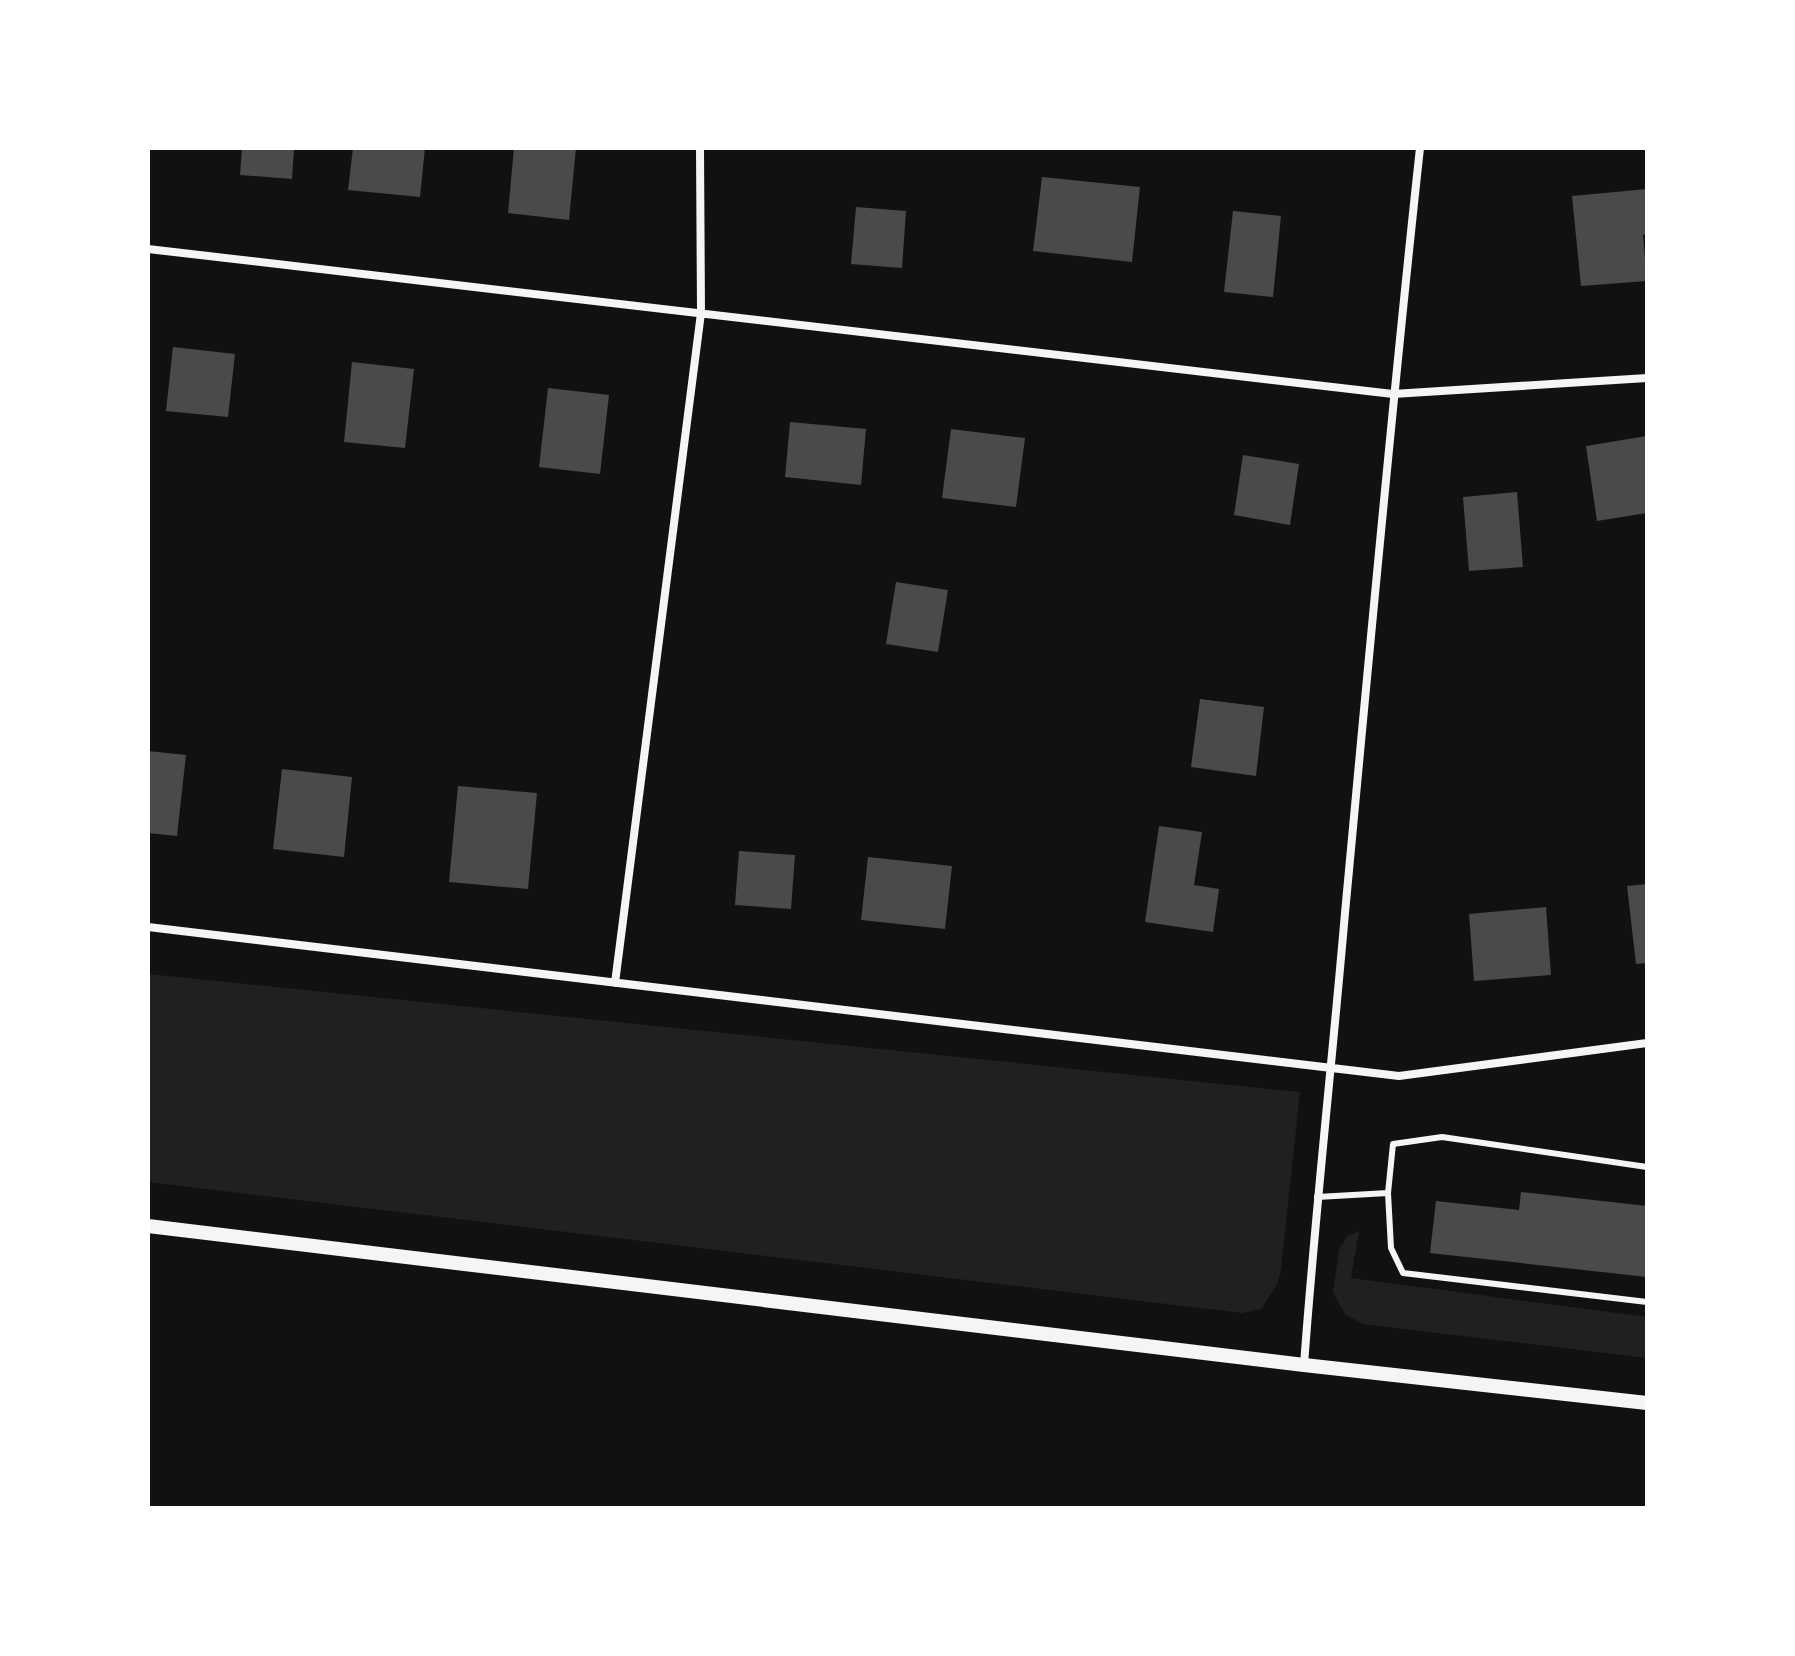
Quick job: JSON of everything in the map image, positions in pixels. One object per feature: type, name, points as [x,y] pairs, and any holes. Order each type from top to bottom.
[{"type":"street","points":[[615,983],[701,313],[700,148]]},
{"type":"street","points":[[1304,1365],[1393,394],[1420,148]]},
{"type":"street","points":[[148,249],[1393,394],[1647,378]]},
{"type":"street","points":[[148,927],[1399,1076],[1647,1043]]},
{"type":"street","points":[[148,1226],[1304,1365],[1647,1403]]},
{"type":"lane","points":[[1647,1167],[1442,1137],[1393,1144],[1388,1193],[1391,1248],[1403,1273],[1647,1302]]},
{"type":"lane","points":[[1317,1197],[1388,1193]]},
{"type":"shaded area","points":[[148,974],[1300,1092],[1277,1285],[1261,1309],[1242,1313],[148,1182]]},
{"type":"shaded area","points":[[1359,1231],[1351,1278],[1647,1317],[1647,1358],[1362,1324],[1345,1314],[1333,1292],[1339,1250],[1347,1236]]},
{"type":"building","points":[[242,148],[294,148],[292,179],[240,175]]},
{"type":"building","points":[[353,148],[425,148],[420,197],[348,190]]},
{"type":"building","points":[[514,148],[576,148],[569,220],[508,213]]},
{"type":"building","points":[[1042,177],[1140,187],[1132,262],[1033,251]]},
{"type":"building","points":[[1647,189],[1647,234],[1643,235],[1647,281],[1581,286],[1572,196]]},
{"type":"building","points":[[856,207],[906,211],[902,268],[851,264]]},
{"type":"building","points":[[1233,211],[1281,216],[1273,297],[1224,292]]},
{"type":"building","points":[[173,347],[235,354],[228,417],[166,411]]},
{"type":"building","points":[[352,362],[414,369],[405,448],[344,442]]},
{"type":"building","points":[[548,388],[609,395],[600,474],[539,467]]},
{"type":"building","points":[[790,422],[866,429],[861,485],[785,477]]},
{"type":"building","points":[[951,429],[1025,438],[1016,507],[942,498]]},
{"type":"building","points":[[1647,436],[1647,513],[1597,521],[1586,446]]},
{"type":"building","points":[[1243,455],[1299,464],[1290,525],[1234,515]]},
{"type":"building","points":[[1517,492],[1523,567],[1469,571],[1463,497]]},
{"type":"building","points":[[896,582],[948,590],[938,652],[886,644]]},
{"type":"building","points":[[1200,699],[1264,707],[1256,776],[1191,767]]},
{"type":"building","points":[[148,751],[186,755],[177,836],[148,833]]},
{"type":"building","points":[[282,769],[352,777],[344,857],[273,849]]},
{"type":"building","points":[[458,786],[537,793],[528,889],[449,882]]},
{"type":"building","points":[[1159,826],[1202,832],[1194,885],[1219,889],[1213,932],[1145,922]]},
{"type":"building","points":[[739,851],[795,855],[791,909],[735,905]]},
{"type":"building","points":[[868,857],[952,866],[945,929],[861,920]]},
{"type":"building","points":[[1647,884],[1647,963],[1636,964],[1627,886]]},
{"type":"building","points":[[1546,907],[1551,975],[1474,981],[1469,914]]},
{"type":"building","points":[[1521,1192],[1647,1206],[1647,1277],[1430,1253],[1436,1201],[1519,1210]]}]
